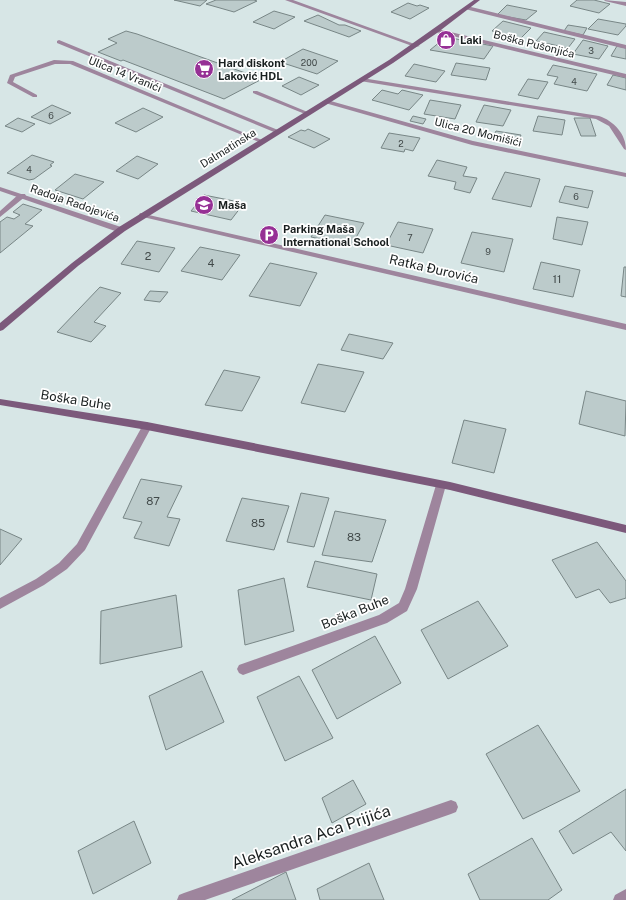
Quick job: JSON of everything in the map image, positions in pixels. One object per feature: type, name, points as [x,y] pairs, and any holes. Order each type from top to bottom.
[{"type":"street","points":[[288,0],[417,46]]},
{"type":"street","name":"Dalmatinska","points":[[0,328],[62,274],[121,230],[276,131],[327,102],[417,46],[478,0]]},
{"type":"street","points":[[607,0],[626,4]]},
{"type":"street","points":[[467,8],[541,27],[626,46]]},
{"type":"street","name":"Boška Pušonjića","points":[[438,31],[626,76]]},
{"type":"street","points":[[59,42],[276,131]]},
{"type":"street","name":"Ulica 14 Vranići","points":[[35,96],[10,83],[12,76],[54,62],[71,62],[261,141]]},
{"type":"street","points":[[362,80],[597,117],[607,120],[612,124],[626,148]]},
{"type":"street","points":[[255,92],[307,113]]},
{"type":"street","name":"Ulica 20 Momišići","points":[[327,102],[472,143],[626,175]]},
{"type":"street","name":"Radoja Radojevića","points":[[0,189],[121,230]]},
{"type":"street","name":"Radoja Radojevića","points":[[0,215],[22,196]]},
{"type":"street","name":"Ratka Đurovića","points":[[143,215],[626,327]]},
{"type":"street","name":"Boška Buhe","points":[[0,402],[147,426],[440,485],[626,529]]},
{"type":"street","points":[[0,604],[40,582],[63,566],[81,547],[147,426]]},
{"type":"street","name":"Boška Buhe","points":[[243,669],[383,619],[403,607],[411,589],[440,485]]},
{"type":"street","name":"Aleksandra Aca Prijića","points":[[184,900],[451,807]]},
{"type":"street","points":[[620,900],[626,896]]},
{"type":"building","points":[[174,0],[207,0],[200,6]]},
{"type":"building","points":[[216,0],[257,1],[234,12],[206,4]]},
{"type":"building","points":[[577,0],[594,0],[610,4],[599,13],[570,6]]},
{"type":"building","points":[[408,3],[429,8],[410,19],[391,12]]},
{"type":"building","points":[[507,5],[537,11],[526,20],[497,15]]},
{"type":"building","points":[[274,11],[295,17],[274,29],[253,22]]},
{"type":"building","points":[[318,15],[339,25],[345,25],[361,31],[349,37],[304,21]]},
{"type":"building","points":[[598,19],[626,24],[626,26],[618,35],[588,29]]},
{"type":"building","points":[[503,21],[531,28],[521,38],[492,31]]},
{"type":"building","points":[[568,25],[587,28],[583,35],[564,31]]},
{"type":"building","points":[[126,31],[262,79],[224,99],[123,60],[121,61],[98,52],[117,43],[108,39]]},
{"type":"building","points":[[544,32],[575,39],[568,48],[536,41]]},
{"type":"building","points":[[446,37],[493,46],[484,59],[430,50]]},
{"type":"building","points":[[583,40],[608,46],[599,59],[573,54]]},
{"type":"building","points":[[617,46],[626,48],[626,59],[611,56]]},
{"type":"building","points":[[303,49],[338,61],[317,74],[280,62]]},
{"type":"building","points":[[456,63],[490,68],[486,80],[451,75]]},
{"type":"building","points":[[414,64],[445,71],[436,82],[405,76]]},
{"type":"building","points":[[553,65],[597,74],[587,91],[554,84],[558,77],[547,75]]},
{"type":"building","points":[[613,75],[626,78],[626,90],[607,85]]},
{"type":"building","points":[[299,77],[319,85],[301,95],[282,86]]},
{"type":"building","points":[[528,79],[548,82],[538,99],[518,95]]},
{"type":"building","points":[[382,90],[398,94],[402,90],[423,95],[409,110],[372,100]]},
{"type":"building","points":[[430,100],[461,105],[455,119],[424,114]]},
{"type":"building","points":[[52,105],[71,113],[50,124],[31,117]]},
{"type":"building","points":[[484,105],[511,110],[503,126],[476,122]]},
{"type":"building","points":[[143,108],[163,117],[136,132],[115,123]]},
{"type":"building","points":[[413,116],[426,119],[423,124],[410,121]]},
{"type":"building","points":[[538,116],[565,120],[562,135],[533,131]]},
{"type":"building","points":[[18,118],[35,124],[22,132],[5,126]]},
{"type":"building","points":[[574,118],[590,118],[596,136],[581,136]]},
{"type":"building","points":[[308,129],[330,139],[314,148],[288,137],[301,130],[305,131]]},
{"type":"building","points":[[496,131],[521,135],[517,145],[491,140]]},
{"type":"building","points":[[389,133],[420,138],[413,151],[405,149],[404,152],[381,148]]},
{"type":"building","points":[[32,155],[54,162],[50,165],[52,166],[34,179],[29,180],[7,173]]},
{"type":"building","points":[[137,156],[158,164],[138,179],[116,171]]},
{"type":"building","points":[[437,160],[467,167],[463,176],[477,178],[470,193],[454,189],[456,182],[428,176]]},
{"type":"building","points":[[505,172],[540,179],[531,207],[492,199]]},
{"type":"building","points":[[75,174],[104,182],[83,199],[55,190]]},
{"type":"building","points":[[565,186],[593,191],[588,208],[559,202]]},
{"type":"building","points":[[204,195],[244,203],[231,220],[191,211]]},
{"type":"building","points":[[23,204],[42,210],[25,224],[33,226],[0,253],[0,222],[7,217],[14,219],[20,215],[13,212]]},
{"type":"building","points":[[325,215],[364,223],[352,245],[311,237]]},
{"type":"building","points":[[557,217],[588,222],[582,245],[553,239]]},
{"type":"building","points":[[398,222],[433,229],[423,253],[386,245]]},
{"type":"building","points":[[472,232],[513,239],[504,272],[461,263]]},
{"type":"building","points":[[137,241],[175,248],[159,272],[121,264]]},
{"type":"building","points":[[200,247],[240,255],[222,280],[181,271]]},
{"type":"building","points":[[541,262],[580,270],[573,297],[533,289]]},
{"type":"building","points":[[270,263],[317,273],[300,306],[249,296]]},
{"type":"building","points":[[624,267],[626,267],[626,297],[621,296]]},
{"type":"building","points":[[100,287],[121,293],[94,322],[106,326],[91,342],[57,332]]},
{"type":"building","points":[[150,291],[168,292],[160,302],[144,300]]},
{"type":"building","points":[[349,334],[393,343],[383,359],[341,350]]},
{"type":"building","points":[[318,364],[364,372],[345,412],[301,403]]},
{"type":"building","points":[[224,370],[260,377],[242,411],[205,405]]},
{"type":"building","points":[[586,391],[626,401],[625,436],[579,424]]},
{"type":"building","points":[[464,420],[506,429],[494,473],[452,463]]},
{"type":"building","points":[[141,479],[182,486],[167,517],[180,519],[169,546],[134,538],[142,522],[123,518]]},
{"type":"building","points":[[301,493],[329,498],[314,547],[287,542]]},
{"type":"building","points":[[242,498],[289,506],[274,550],[226,541]]},
{"type":"building","points":[[335,511],[386,520],[372,562],[322,555]]},
{"type":"building","points":[[0,529],[22,539],[0,565]]},
{"type":"building","points":[[597,542],[626,581],[626,598],[610,603],[599,589],[576,598],[552,560]]},
{"type":"building","points":[[315,561],[377,574],[371,600],[307,587]]},
{"type":"building","points":[[284,578],[294,631],[245,645],[238,590]]},
{"type":"building","points":[[176,595],[182,647],[100,664],[101,611]]},
{"type":"building","points":[[478,601],[508,646],[448,679],[421,630]]},
{"type":"building","points":[[375,636],[401,683],[337,719],[312,670]]},
{"type":"building","points":[[202,671],[224,722],[166,750],[149,696]]},
{"type":"building","points":[[299,676],[333,738],[285,761],[257,697]]},
{"type":"building","points":[[538,725],[580,791],[523,819],[486,754]]},
{"type":"building","points":[[353,780],[366,804],[332,823],[322,798]]},
{"type":"building","points":[[626,789],[626,851],[611,832],[573,854],[559,831]]},
{"type":"building","points":[[134,821],[151,863],[93,894],[78,851]]},
{"type":"building","points":[[532,838],[562,890],[548,900],[480,900],[468,874]]},
{"type":"building","points":[[369,863],[384,900],[320,900],[317,889]]},
{"type":"building","points":[[286,872],[296,900],[232,900]]},
{"type":"place","name":"Laki","points":[[446,40]]},
{"type":"place","name":"Hard diskont Laković HDL","points":[[204,69]]},
{"type":"place","name":"Maša","points":[[204,205]]},
{"type":"place","name":"Parking Maša International School","points":[[269,235]]}]
